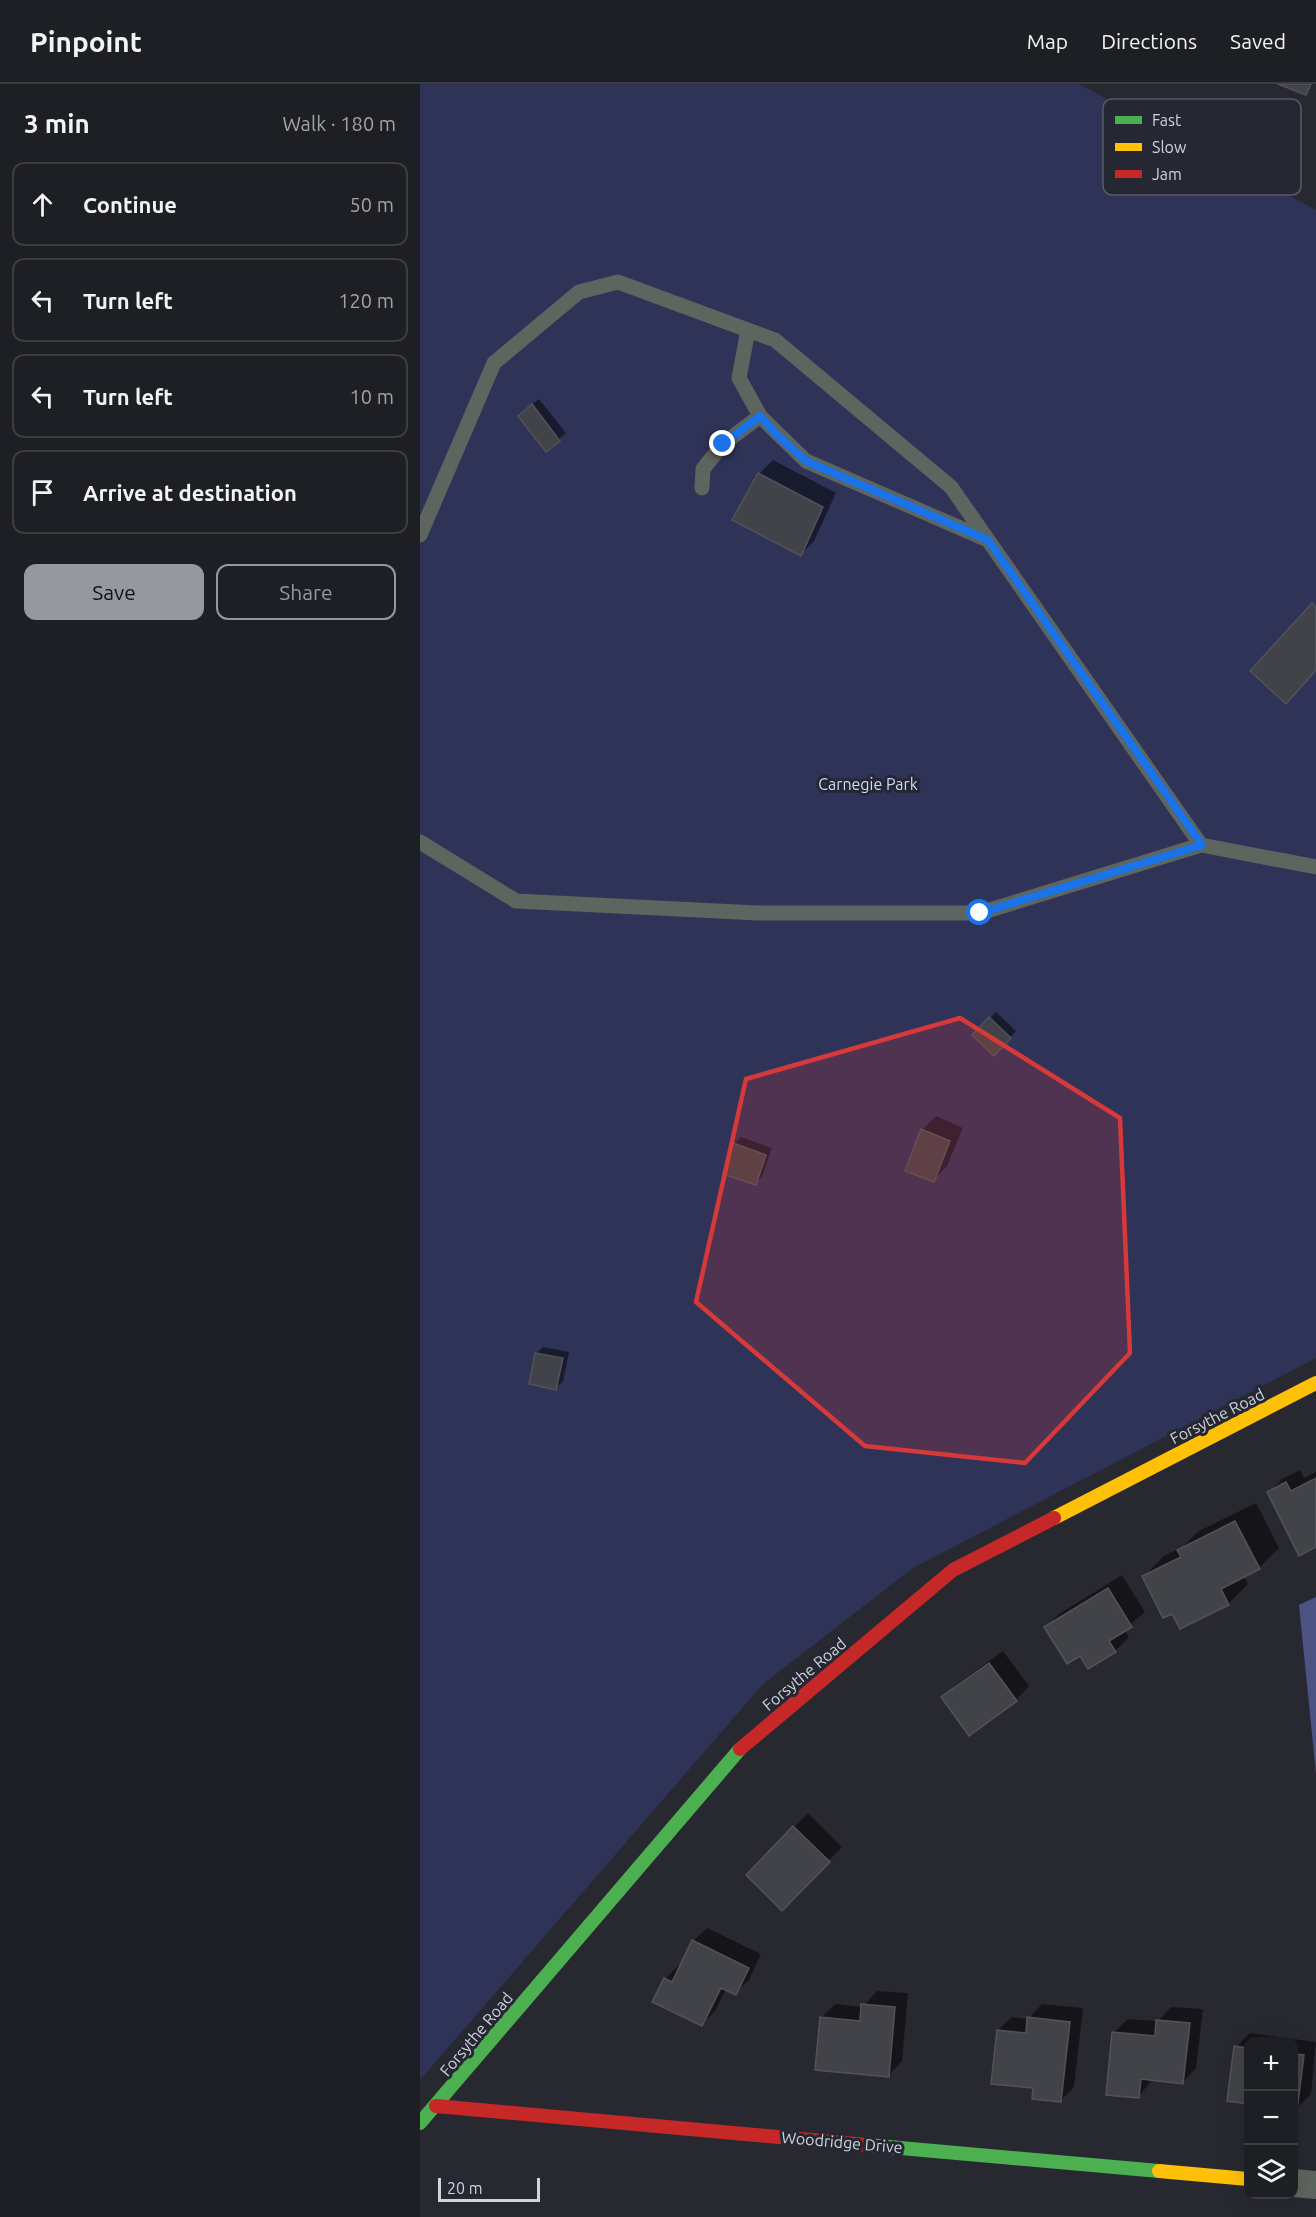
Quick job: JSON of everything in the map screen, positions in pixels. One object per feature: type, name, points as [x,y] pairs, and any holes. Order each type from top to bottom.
[{"type":"street","name":"Forsythe Road","points":[[420,2123],[741,1748],[952,1570],[1316,1383]]},
{"type":"street","name":"Woodridge Drive","points":[[436,2106],[1244,2179]]},
{"type":"street","points":[[1298,2183],[1316,2185]]},
{"type":"lane","points":[[420,535],[494,363],[579,292],[618,282],[775,340],[951,487],[1202,845]]},
{"type":"lane","points":[[748,330],[740,378],[760,416],[806,461],[988,540]]},
{"type":"lane","points":[[702,488],[703,470],[723,444],[760,416]]},
{"type":"lane","points":[[420,842],[516,901],[758,913],[980,913],[1202,845],[1316,867]]},
{"type":"highlighted area","points":[[960,1018],[1120,1118],[1130,1353],[1025,1463],[865,1446],[696,1302],[746,1079]]},
{"type":"green space","name":"Carnegie Park","points":[[420,84],[1079,84],[1107,99],[1103,99],[1103,195],[1288,195],[1316,210],[1316,1358],[913,1568],[763,1684],[420,2080]]},
{"type":"shaded area","points":[[1316,1597],[1316,1774],[1299,1605]]},
{"type":"building","points":[[1278,84],[1311,84],[1306,95]]},
{"type":"building","points":[[532,404],[560,441],[546,452],[518,416]]},
{"type":"building","points":[[758,473],[823,507],[801,556],[732,520]]},
{"type":"building","points":[[1312,603],[1316,607],[1316,670],[1286,704],[1250,671]]},
{"type":"building","points":[[989,1017],[1011,1038],[994,1056],[972,1035]]},
{"type":"building","points":[[921,1129],[950,1141],[934,1182],[905,1171]]},
{"type":"building","points":[[733,1143],[766,1155],[756,1185],[723,1174]]},
{"type":"building","points":[[535,1353],[563,1358],[556,1390],[529,1384]]},
{"type":"building","points":[[1316,1478],[1316,1547],[1299,1556],[1267,1492],[1286,1482],[1291,1491]]},
{"type":"building","points":[[1235,1521],[1260,1569],[1221,1589],[1229,1605],[1180,1629],[1172,1614],[1163,1618],[1142,1576],[1181,1557],[1177,1550]]},
{"type":"building","points":[[1108,1588],[1132,1627],[1109,1641],[1116,1652],[1088,1669],[1080,1656],[1067,1664],[1044,1627]]},
{"type":"building","points":[[989,1663],[1017,1701],[969,1736],[941,1697]]},
{"type":"building","points":[[793,1826],[830,1862],[782,1911],[746,1875]]},
{"type":"building","points":[[692,1940],[749,1968],[736,1995],[721,1988],[702,2026],[652,2002],[664,1978],[672,1982]]},
{"type":"building","points":[[861,2004],[895,2007],[889,2077],[815,2070],[820,2017],[860,2021]]},
{"type":"building","points":[[1027,2017],[1070,2022],[1061,2102],[1032,2099],[1033,2088],[991,2084],[997,2030],[1026,2033]]},
{"type":"building","points":[[1156,2020],[1190,2023],[1183,2084],[1141,2079],[1139,2098],[1106,2095],[1112,2032],[1155,2036]]},
{"type":"building","points":[[1234,2046],[1244,2047],[1244,2103],[1227,2101]]},
{"type":"building","points":[[1298,2054],[1304,2055],[1298,2102]]},
{"type":"traffic: fast","points":[[420,2123],[740,1749]]},
{"type":"traffic: fast","points":[[867,2145],[1159,2171]]},
{"type":"traffic: slow","points":[[1054,1518],[1316,1383]]},
{"type":"traffic: slow","points":[[1159,2171],[1244,2179]]},
{"type":"traffic: jam","points":[[740,1749],[953,1570],[1054,1518]]},
{"type":"traffic: jam","points":[[436,2106],[867,2145]]},
{"type":"route","points":[[723,444],[760,416],[806,461],[988,540],[1202,845],[980,913]]}]
